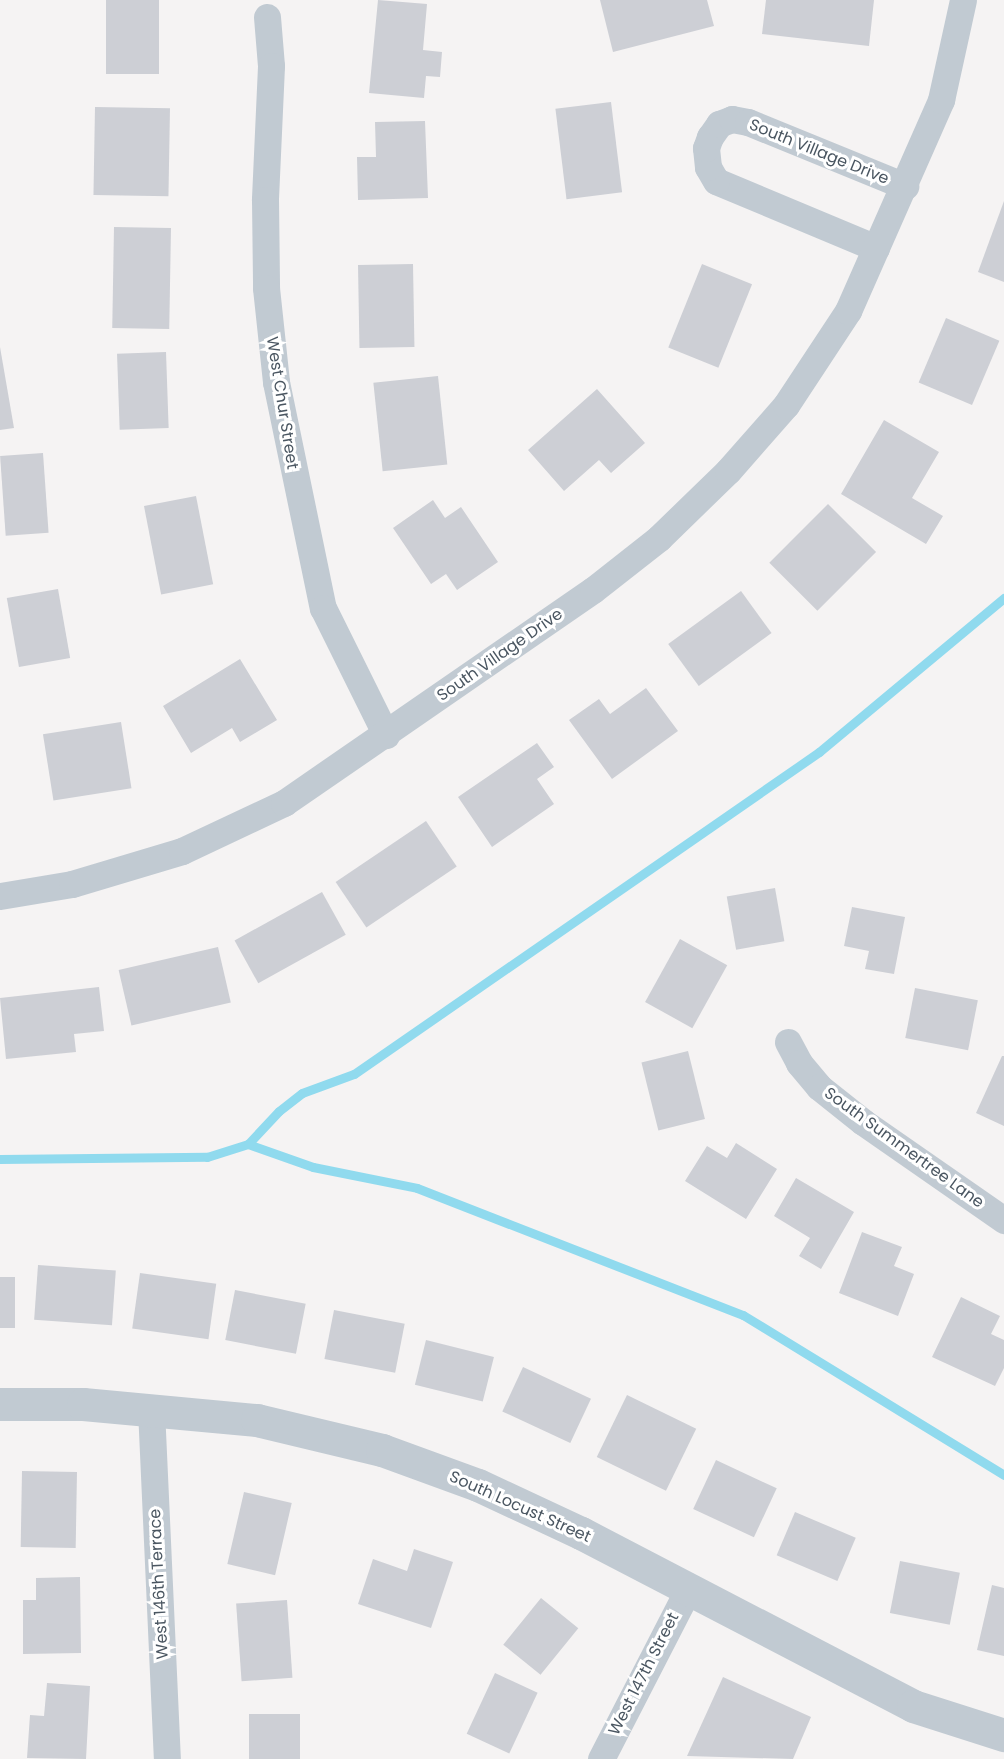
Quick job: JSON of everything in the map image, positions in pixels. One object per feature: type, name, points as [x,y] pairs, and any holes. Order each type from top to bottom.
[{"type":"street","name":"South Village Drive","points":[[0,896],[113,874],[230,832],[329,775],[593,590],[659,538],[728,471],[786,405],[848,311],[941,100],[963,0]]},
{"type":"street","name":"West Chur Street","points":[[267,17],[271,66],[265,200],[266,277],[276,382],[323,608],[386,735]]},
{"type":"street","name":"South Village Drive","points":[[876,248],[716,181],[708,166],[706,148],[710,137],[719,124],[732,119],[748,122],[905,186]]},
{"type":"street","name":"South Summertree Lane","points":[[788,1042],[799,1063],[819,1087],[863,1122],[1004,1220]]},
{"type":"street","name":"South Locust Street","points":[[0,1404],[151,1409],[257,1420],[382,1450],[478,1485],[913,1706],[1004,1735]]},
{"type":"street","name":"West 146th Terrace","points":[[151,1409],[167,1759]]},
{"type":"street","name":"West 147th Street","points":[[601,1759],[688,1590]]},
{"type":"building","points":[[106,0],[159,0],[159,74],[106,74]]},
{"type":"building","points":[[378,0],[427,4],[423,50],[442,52],[440,77],[426,76],[424,98],[369,93]]},
{"type":"building","points":[[600,0],[707,0],[714,26],[613,52]]},
{"type":"building","points":[[766,0],[874,0],[869,46],[762,34]]},
{"type":"building","points":[[611,102],[622,192],[567,199],[555,109]]},
{"type":"building","points":[[95,107],[170,108],[168,196],[93,195]]},
{"type":"building","points":[[425,121],[428,198],[358,200],[357,157],[376,157],[375,122]]},
{"type":"building","points":[[1004,201],[1004,282],[978,272]]},
{"type":"building","points":[[114,227],[171,228],[169,329],[112,328]]},
{"type":"building","points":[[413,264],[414,347],[359,348],[358,265]]},
{"type":"building","points":[[702,264],[752,284],[718,368],[668,347]]},
{"type":"building","points":[[946,318],[999,341],[972,405],[919,382]]},
{"type":"building","points":[[0,347],[14,428],[0,430]]},
{"type":"building","points":[[166,352],[169,428],[120,430],[117,354]]},
{"type":"building","points":[[438,376],[447,465],[383,471],[373,383]]},
{"type":"building","points":[[597,389],[645,443],[611,473],[599,460],[564,491],[528,450]]},
{"type":"building","points":[[884,420],[939,452],[912,498],[943,516],[926,544],[841,494]]},
{"type":"building","points":[[43,453],[49,533],[6,536],[0,456]]},
{"type":"building","points":[[196,496],[213,584],[161,594],[144,506]]},
{"type":"building","points":[[433,500],[445,518],[461,507],[498,562],[457,590],[446,574],[431,584],[393,528]]},
{"type":"building","points":[[828,504],[876,552],[817,611],[769,563]]},
{"type":"building","points":[[58,589],[70,658],[19,667],[7,598]]},
{"type":"building","points":[[741,591],[772,633],[699,686],[668,644]]},
{"type":"building","points":[[240,659],[277,720],[240,742],[232,728],[191,753],[163,706]]},
{"type":"building","points":[[646,688],[678,731],[612,779],[569,720],[599,699],[610,714]]},
{"type":"building","points":[[121,722],[131,788],[53,801],[43,734]]},
{"type":"building","points":[[537,743],[554,767],[537,779],[554,804],[492,847],[458,797]]},
{"type":"building","points":[[426,821],[457,867],[366,928],[336,882]]},
{"type":"building","points":[[775,888],[784,941],[736,950],[727,897]]},
{"type":"building","points":[[322,892],[346,935],[258,983],[235,940]]},
{"type":"building","points":[[852,907],[905,917],[894,974],[865,969],[869,951],[844,946]]},
{"type":"building","points":[[680,939],[727,965],[692,1028],[645,1002]]},
{"type":"building","points":[[218,947],[231,1003],[131,1025],[119,970]]},
{"type":"building","points":[[99,987],[104,1031],[74,1034],[76,1052],[6,1059],[0,998]]},
{"type":"building","points":[[915,988],[978,1000],[968,1050],[905,1038]]},
{"type":"building","points":[[688,1051],[705,1119],[658,1131],[641,1063]]},
{"type":"building","points":[[1004,1056],[1004,1126],[976,1113]]},
{"type":"building","points":[[736,1143],[777,1169],[746,1219],[685,1181],[707,1146],[727,1158]]},
{"type":"building","points":[[796,1178],[854,1212],[821,1269],[799,1256],[810,1238],[774,1216]]},
{"type":"building","points":[[862,1232],[902,1247],[894,1266],[914,1274],[898,1316],[839,1293]]},
{"type":"building","points":[[38,1265],[116,1270],[112,1325],[34,1320]]},
{"type":"building","points":[[140,1273],[216,1284],[208,1339],[132,1328]]},
{"type":"building","points":[[0,1277],[15,1277],[15,1328],[0,1328]]},
{"type":"building","points":[[235,1290],[306,1304],[296,1354],[225,1340]]},
{"type":"building","points":[[961,1297],[1000,1316],[991,1334],[1004,1340],[1004,1368],[995,1386],[932,1357]]},
{"type":"building","points":[[334,1310],[405,1324],[395,1373],[324,1359]]},
{"type":"building","points":[[426,1340],[494,1357],[483,1402],[415,1385]]},
{"type":"building","points":[[523,1367],[591,1399],[570,1443],[502,1411]]},
{"type":"building","points":[[627,1395],[696,1429],[666,1491],[597,1457]]},
{"type":"building","points":[[716,1460],[777,1488],[754,1537],[693,1509]]},
{"type":"building","points":[[22,1471],[77,1472],[76,1548],[21,1547]]},
{"type":"building","points":[[244,1492],[292,1503],[275,1575],[227,1564]]},
{"type":"building","points":[[795,1512],[856,1538],[837,1581],[777,1555]]},
{"type":"building","points":[[414,1549],[453,1562],[431,1628],[358,1604],[373,1559],[407,1571]]},
{"type":"building","points":[[900,1561],[960,1573],[950,1625],[890,1613]]},
{"type":"building","points":[[80,1577],[81,1653],[23,1654],[23,1600],[36,1600],[36,1578]]},
{"type":"building","points":[[992,1585],[1004,1588],[1004,1656],[977,1650]]},
{"type":"building","points":[[541,1598],[578,1628],[541,1675],[503,1645]]},
{"type":"building","points":[[287,1600],[292,1678],[242,1681],[236,1604]]},
{"type":"building","points":[[495,1673],[538,1693],[509,1754],[467,1734]]},
{"type":"building","points":[[723,1677],[811,1717],[793,1759],[687,1756]]},
{"type":"building","points":[[47,1683],[90,1686],[86,1759],[27,1758],[30,1715],[44,1716]]},
{"type":"building","points":[[249,1714],[300,1714],[300,1759],[249,1759]]},
{"type":"waterway","points":[[0,1159],[207,1157],[248,1144],[279,1111],[302,1093],[354,1074],[819,752],[1004,598]]},
{"type":"waterway","points":[[248,1144],[313,1167],[417,1188],[743,1315],[1004,1475]]}]
